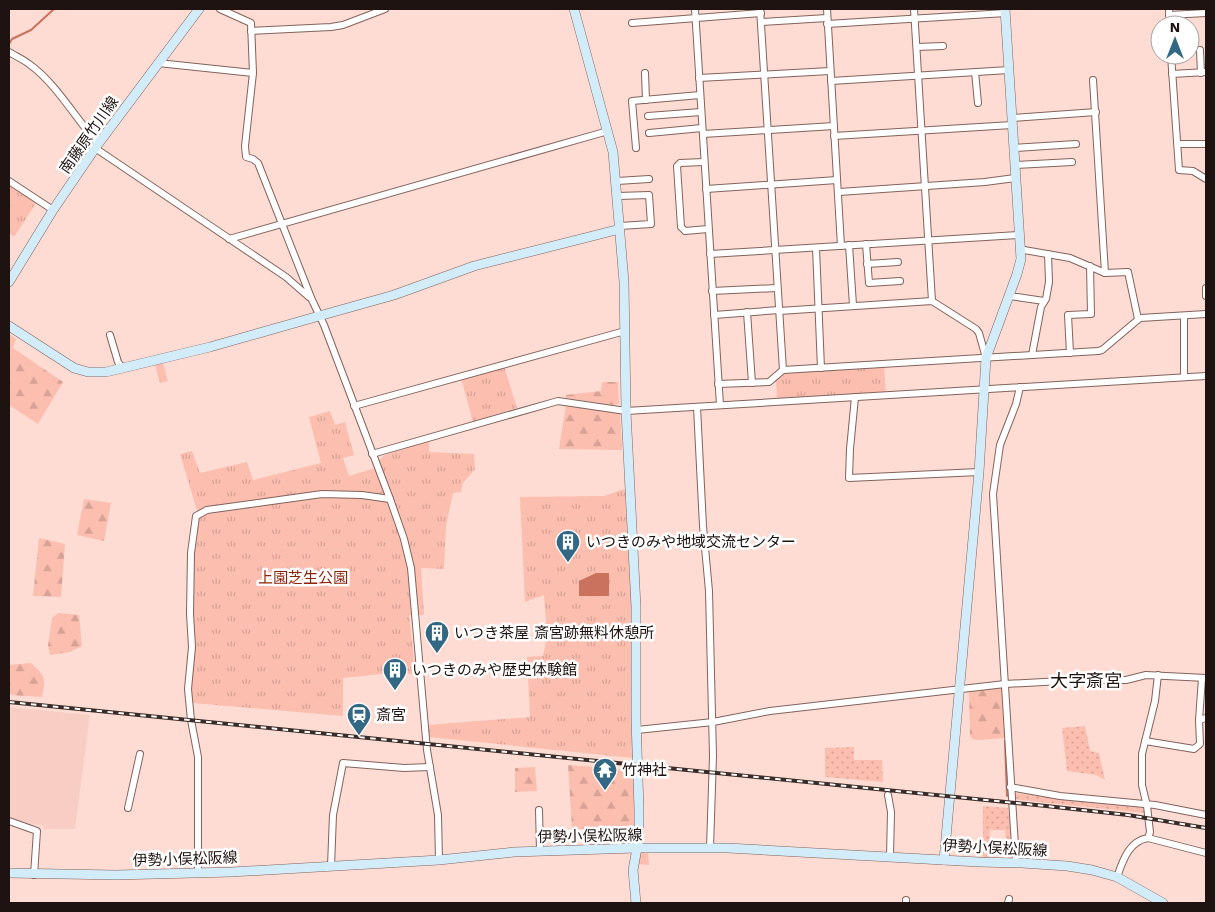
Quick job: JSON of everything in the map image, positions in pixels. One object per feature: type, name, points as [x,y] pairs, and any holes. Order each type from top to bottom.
[{"type":"street","name":"南藤原竹川線","points":[[9,282],[53,210],[96,146],[199,9]]},
{"type":"street","points":[[220,9],[251,23],[253,73],[245,154],[246,157],[258,163],[354,406],[404,539],[411,568],[430,767],[438,815],[439,860]]},
{"type":"street","points":[[251,32],[330,28],[385,9]]},
{"type":"street","points":[[574,9],[614,152],[617,181],[624,282],[626,411],[636,607],[639,821],[633,870],[636,903]]},
{"type":"street","points":[[695,9],[720,406]]},
{"type":"street","points":[[827,9],[841,246]]},
{"type":"street","points":[[914,9],[932,301]]},
{"type":"street","points":[[632,23],[760,11],[783,370]]},
{"type":"street","points":[[761,22],[914,18],[1006,11],[1020,265],[986,358]]},
{"type":"street","points":[[1169,12],[1206,13]]},
{"type":"street","points":[[916,47],[943,46]]},
{"type":"street","points":[[1172,74],[1203,73],[1200,50]]},
{"type":"street","points":[[9,52],[29,64],[51,86],[96,146],[286,277],[312,300]]},
{"type":"street","points":[[158,63],[253,73]]},
{"type":"street","points":[[1172,65],[1179,170],[1193,171],[1206,179]]},
{"type":"street","points":[[831,80],[1009,70]]},
{"type":"street","points":[[699,78],[830,71]]},
{"type":"street","points":[[975,72],[978,103]]},
{"type":"street","points":[[645,73],[646,100]]},
{"type":"street","points":[[1093,80],[1105,273]]},
{"type":"street","points":[[636,148],[632,101],[700,95]]},
{"type":"street","points":[[648,116],[701,112]]},
{"type":"street","points":[[834,136],[921,130],[1096,112]]},
{"type":"street","points":[[650,133],[834,126]]},
{"type":"street","points":[[229,239],[608,131]]},
{"type":"street","points":[[1014,148],[1076,144]]},
{"type":"street","points":[[1178,144],[1206,144]]},
{"type":"street","points":[[704,162],[680,163],[677,166],[677,175],[681,227],[686,231],[708,229]]},
{"type":"street","points":[[1015,165],[1072,162]]},
{"type":"street","points":[[838,192],[985,182],[1016,178]]},
{"type":"street","points":[[617,181],[649,179]]},
{"type":"street","points":[[706,189],[838,180]]},
{"type":"street","points":[[9,181],[53,210]]},
{"type":"street","points":[[9,326],[74,368],[94,372],[122,368],[210,347],[319,316],[394,294],[474,266],[620,228],[651,224],[649,194],[618,196]]},
{"type":"street","points":[[710,254],[1019,235]]},
{"type":"street","points":[[866,244],[869,283],[900,281]]},
{"type":"street","points":[[849,245],[853,306]]},
{"type":"street","points":[[1020,247],[1024,250],[1070,258],[1105,273],[1128,272],[1138,319]]},
{"type":"street","points":[[816,248],[821,368]]},
{"type":"street","points":[[1032,355],[1041,307],[1046,299],[1050,282],[1048,254]]},
{"type":"street","points":[[867,264],[898,262]]},
{"type":"street","points":[[1070,353],[1068,315],[1091,314],[1090,266]]},
{"type":"street","points":[[712,290],[777,288]]},
{"type":"street","points":[[1206,288],[1206,296]]},
{"type":"street","points":[[1010,296],[1044,301]]},
{"type":"street","points":[[714,315],[932,301],[980,333],[986,358],[985,389],[944,860]]},
{"type":"street","points":[[747,312],[752,382]]},
{"type":"street","points":[[718,384],[769,382],[783,370],[1102,350],[1138,319],[1206,314]]},
{"type":"street","points":[[1184,316],[1184,377]]},
{"type":"street","points":[[354,406],[625,331]]},
{"type":"street","points":[[110,335],[118,362],[122,368]]},
{"type":"street","points":[[372,454],[558,401],[626,411],[1206,376]]},
{"type":"street","points":[[1016,862],[994,533],[993,490],[1000,445],[1016,404],[1020,387]]},
{"type":"street","points":[[855,397],[849,478],[979,472]]},
{"type":"street","points":[[697,407],[703,526],[710,591],[713,722],[710,848]]},
{"type":"street","points":[[198,872],[198,757],[188,690],[192,647],[190,614],[191,553],[196,516],[207,510],[322,494],[362,495],[390,499]]},
{"type":"street","points":[[637,730],[713,722],[770,710],[959,688],[1081,680],[1126,680],[1146,675],[1204,678],[1203,719],[1198,747],[1194,749],[1146,741]]},
{"type":"street","points":[[1148,838],[1150,832],[1142,785],[1142,754],[1155,701],[1158,675]]},
{"type":"street","points":[[128,808],[140,754]]},
{"type":"street","points":[[331,866],[333,815],[343,763],[404,768],[430,767]]},
{"type":"street","points":[[1010,787],[1034,792],[1155,806],[1206,815]]},
{"type":"street","points":[[888,795],[891,812],[890,857]]},
{"type":"street","points":[[540,810],[540,850]]},
{"type":"street","points":[[9,821],[37,831],[34,875]]},
{"type":"street","points":[[1117,877],[1121,864],[1131,846],[1135,842],[1148,838],[1206,853]]},
{"type":"street","name":"伊勢小俣松阪線","points":[[9,873],[34,875],[116,875],[439,860],[540,850],[710,848],[1067,866],[1117,877],[1132,884],[1149,900],[1163,903]]},
{"type":"shaded area","points":[[596,573],[609,573],[609,596],[579,596],[579,581]]},
{"type":"shaded area","points":[[9,707],[90,715],[75,829],[44,829],[43,825],[22,824],[9,818]]},
{"type":"green space","points":[[9,185],[36,203],[14,237],[9,233]]},
{"type":"green space","points":[[9,334],[16,339],[13,348],[63,382],[38,424],[9,405]]},
{"type":"green space","points":[[163,363],[168,381],[160,383],[155,365]]},
{"type":"green space","points":[[504,366],[517,408],[473,422],[461,378]]},
{"type":"green space","points":[[884,367],[886,393],[777,398],[776,380],[783,373]]},
{"type":"green space","points":[[602,382],[618,382],[619,404],[613,405],[566,398],[566,395],[601,391]]},
{"type":"green space","points":[[566,405],[620,414],[622,450],[559,449]]},
{"type":"green space","name":"上園芝生公園","points":[[330,411],[335,425],[345,422],[354,455],[343,458],[349,476],[379,467],[379,460],[385,455],[429,441],[429,452],[474,454],[475,469],[463,483],[461,492],[453,493],[446,526],[444,569],[421,568],[424,615],[409,615],[416,675],[400,672],[343,678],[343,716],[193,703],[190,683],[194,554],[199,517],[180,454],[192,451],[200,473],[247,462],[253,480],[321,463],[309,417]]},
{"type":"green space","points":[[625,489],[632,598],[633,758],[429,737],[428,725],[530,717],[527,657],[543,656],[547,637],[544,595],[525,602],[520,497],[604,496]]},
{"type":"green space","points":[[84,499],[111,503],[104,541],[77,535]]},
{"type":"green space","points":[[39,538],[65,544],[61,597],[33,596]]},
{"type":"green space","points":[[58,613],[79,615],[82,646],[70,652],[50,655],[48,646],[52,618]]},
{"type":"green space","points":[[31,663],[42,674],[44,686],[42,697],[11,695],[9,690],[9,665]]},
{"type":"green space","points":[[1002,686],[1005,738],[972,739],[970,735],[969,691]]},
{"type":"green space","points":[[1085,726],[1090,751],[1099,753],[1105,780],[1096,775],[1067,771],[1062,728]]},
{"type":"green space","points":[[854,747],[854,760],[882,760],[883,782],[825,777],[825,748]]},
{"type":"green space","points":[[568,765],[634,770],[635,837],[630,843],[584,845],[583,829],[572,829]]},
{"type":"green space","points":[[535,767],[537,791],[515,792],[515,768]]},
{"type":"green space","points":[[1014,793],[1142,808],[1145,813],[1020,800],[1014,799]]},
{"type":"green space","points":[[983,806],[1008,808],[1012,842],[1006,844],[1005,830],[990,830],[989,857],[983,859]]},
{"type":"green space","points":[[639,851],[648,851],[649,865],[638,864]]},
{"type":"waterway","points":[[9,44],[12,39],[31,30],[54,9]]},
{"type":"waterway","points":[[1005,741],[1007,796]]},
{"type":"railway","points":[[9,702],[1046,806],[1128,815],[1206,828]]},
{"type":"place","name":"いつきのみや地域交流センター","points":[[568,563]]},
{"type":"place","name":"いつき茶屋 斎宮跡無料休憩所","points":[[437,654]]},
{"type":"place","name":"いつきのみや歴史体験館","points":[[395,691]]},
{"type":"place","name":"斎宮","points":[[359,736]]},
{"type":"place","name":"竹神社","points":[[605,791]]},
{"type":"district","name":"大字斎宮","points":[[1086,680]]}]
